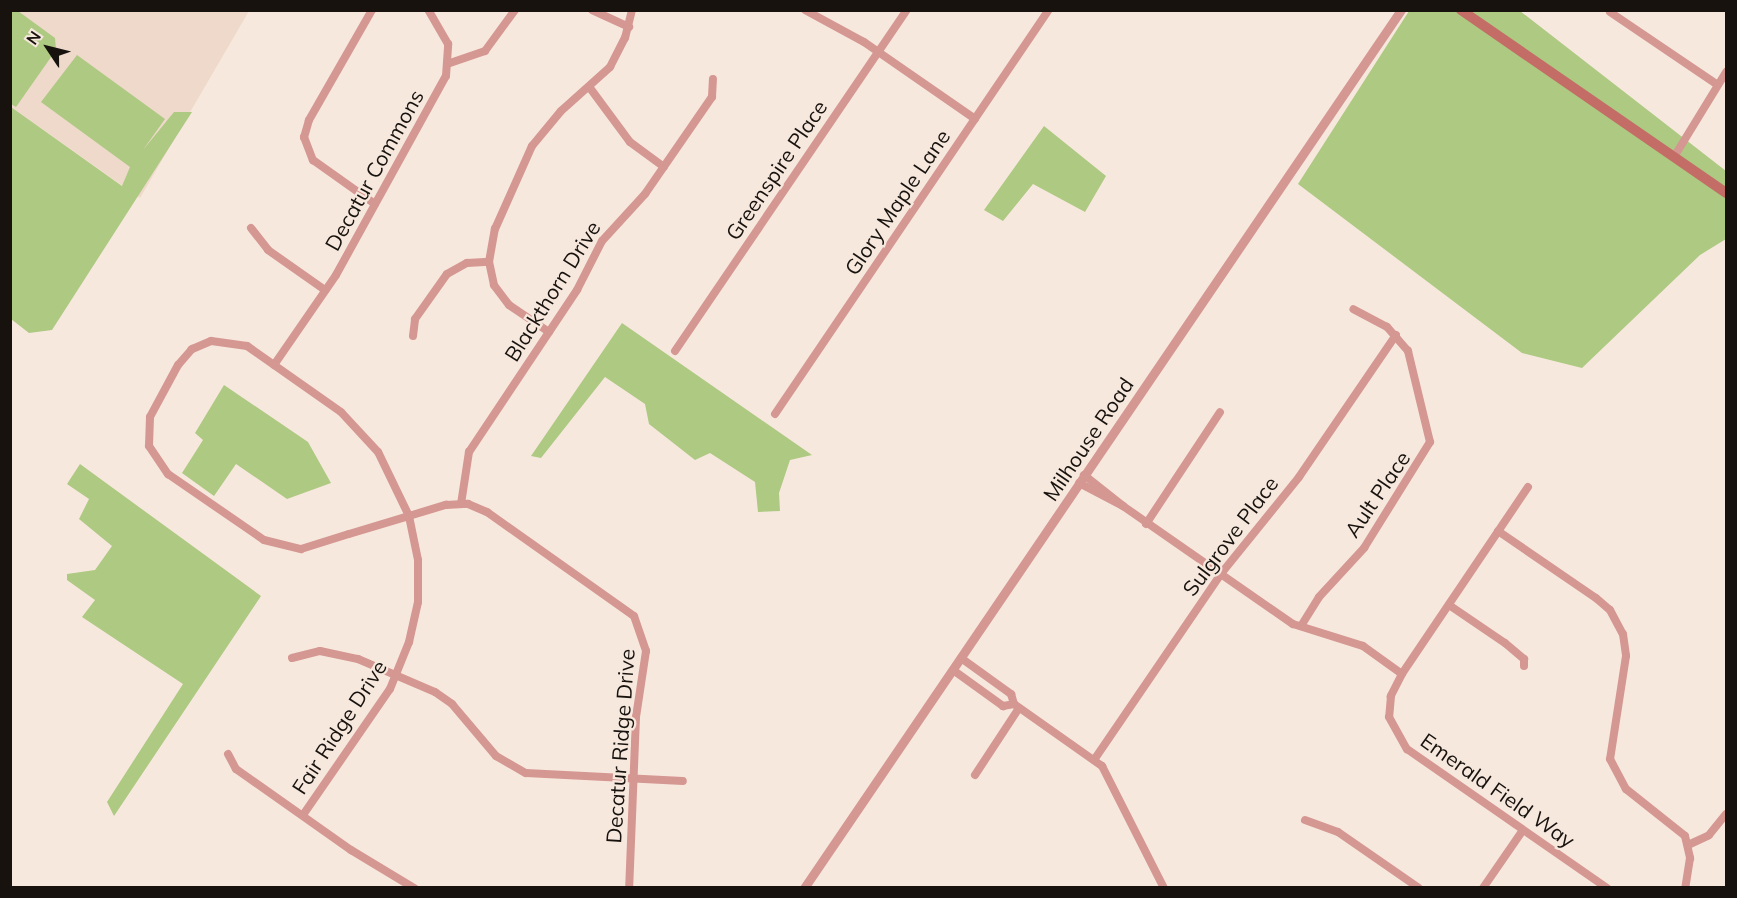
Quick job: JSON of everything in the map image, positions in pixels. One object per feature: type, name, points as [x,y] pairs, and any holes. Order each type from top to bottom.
[{"type":"main road","points":[[1461,10],[1726,193]]},
{"type":"street","points":[[372,10],[309,120],[304,137],[313,160],[375,204]]},
{"type":"street","points":[[428,10],[444,31],[450,63],[485,51],[515,10]]},
{"type":"street","points":[[592,10],[629,27]]},
{"type":"street","points":[[549,332],[501,297],[489,262],[501,209],[525,158],[551,121],[590,88],[612,64],[629,27],[632,10]]},
{"type":"street","points":[[805,10],[879,52],[975,119]]},
{"type":"street","name":"Greenspire Place","points":[[675,351],[908,10]]},
{"type":"street","name":"Glory Maple Lane","points":[[775,414],[1049,10]]},
{"type":"street","name":"Milhouse Road","points":[[804,888],[1401,10]]},
{"type":"street","points":[[1610,12],[1718,85]]},
{"type":"street","name":"Decatur Commons","points":[[274,364],[325,290],[375,204],[450,63]]},
{"type":"street","points":[[1674,158],[1726,72]]},
{"type":"street","name":"Blackthorn Drive","points":[[461,504],[469,452],[549,332],[602,241],[664,167],[712,97],[713,79]]},
{"type":"street","points":[[590,88],[630,142],[664,167]]},
{"type":"street","points":[[251,228],[268,250],[325,290]]},
{"type":"street","points":[[413,336],[415,319],[447,274],[466,263],[489,262]]},
{"type":"street","points":[[1353,309],[1396,335]]},
{"type":"street","name":"Sulgrove Place","points":[[1094,760],[1220,575],[1299,477],[1396,335]]},
{"type":"street","name":"Ault Place","points":[[1301,626],[1319,597],[1364,548],[1430,442],[1418,382],[1408,351],[1396,335]]},
{"type":"street","name":"Fair Ridge Drive","points":[[303,815],[398,674],[418,602],[418,560],[409,516],[390,471],[361,431],[274,364],[240,343],[211,341],[184,357],[153,410],[148,429],[149,446],[163,470],[278,547],[301,549],[409,516]]},
{"type":"street","points":[[1146,524],[1220,412]]},
{"type":"street","points":[[1082,479],[1124,506],[1220,575],[1301,626],[1363,646],[1402,674]]},
{"type":"street","name":"Emerald Field Way","points":[[1528,487],[1402,674],[1389,706],[1399,741],[1607,888]]},
{"type":"street","points":[[409,516],[461,504]]},
{"type":"street","name":"Decatur Ridge Drive","points":[[461,504],[487,512],[625,608],[638,622],[646,651],[636,717],[629,888]]},
{"type":"street","points":[[1498,531],[1610,610],[1623,634],[1626,657],[1610,759],[1613,770],[1626,789],[1671,821],[1688,845],[1685,888]]},
{"type":"street","points":[[1449,605],[1505,643],[1524,660],[1524,666]]},
{"type":"street","points":[[292,658],[320,651],[398,674],[447,699],[495,756],[519,771],[543,776],[683,781]]},
{"type":"street","points":[[961,658],[1011,694],[1017,706],[1094,760],[1113,785],[1164,887]]},
{"type":"street","points":[[952,670],[1004,705],[1017,706]]},
{"type":"street","points":[[975,775],[1017,706]]},
{"type":"street","points":[[228,754],[236,770],[414,888]]},
{"type":"street","points":[[1688,845],[1709,835],[1726,814]]},
{"type":"street","points":[[1305,820],[1338,832],[1419,888]]},
{"type":"street","points":[[1483,888],[1523,830]]},
{"type":"shaded area","points":[[11,11],[249,11],[140,198],[11,107]]},
{"type":"green space","points":[[10,11],[18,11],[55,38],[56,50],[16,107],[11,104]]},
{"type":"green space","points":[[1409,11],[1520,11],[1726,171],[1726,239],[1700,255],[1582,368],[1522,353],[1298,184]]},
{"type":"green space","points":[[77,55],[165,119],[143,150],[174,112],[192,112],[52,330],[29,333],[11,319],[11,107],[122,186],[130,167],[41,102]]},
{"type":"green space","points":[[1044,126],[1106,176],[1085,212],[1033,184],[1003,221],[984,210]]},
{"type":"green space","points":[[622,323],[812,455],[790,460],[779,493],[780,511],[758,512],[755,482],[710,453],[695,460],[649,424],[645,404],[605,377],[541,458],[531,456]]},
{"type":"green space","points":[[224,385],[308,442],[331,483],[287,499],[236,464],[214,496],[182,473],[203,440],[195,433]]},
{"type":"green space","points":[[80,464],[261,596],[114,816],[107,802],[183,684],[82,617],[95,600],[67,580],[67,574],[95,570],[112,546],[79,519],[89,499],[67,484]]}]
